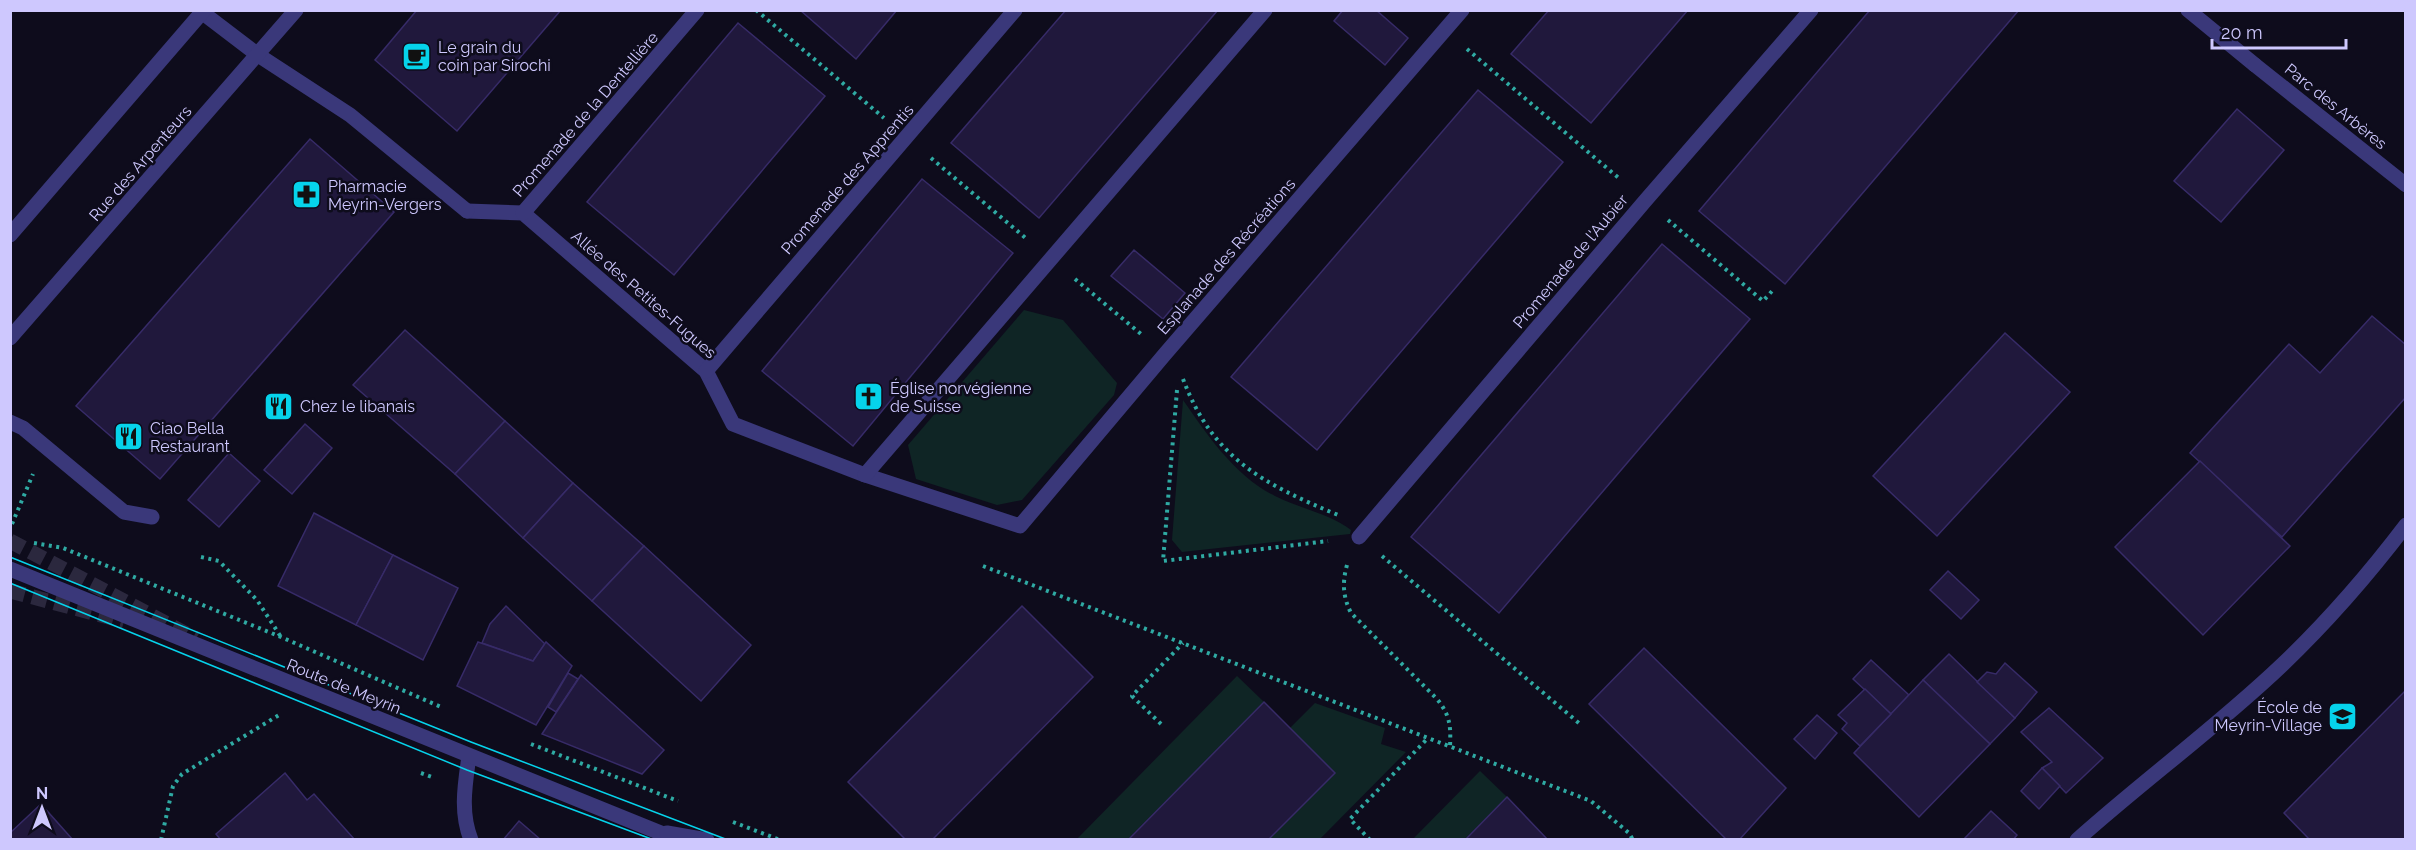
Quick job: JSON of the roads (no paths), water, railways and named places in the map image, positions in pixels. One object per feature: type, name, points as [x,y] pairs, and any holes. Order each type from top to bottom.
[{"type":"street","name":"Rue des Arpenteurs","points":[[10,338],[296,10]]},
{"type":"street","name":"Promenade de la Dentellière","points":[[523,213],[697,10]]},
{"type":"street","name":"Promenade des Apprentis","points":[[706,371],[1015,10]]},
{"type":"street","points":[[866,475],[1265,10]]},
{"type":"street","name":"Esplanade des Récréations","points":[[1020,526],[1462,10]]},
{"type":"street","name":"Promenade de l'Aubier","points":[[1359,537],[1811,10]]},
{"type":"street","name":"Parc des Arbères","points":[[2188,10],[2406,185]]},
{"type":"street","points":[[10,235],[202,11],[258,55],[350,115],[466,211],[523,213]]},
{"type":"street","name":"Allée des Petites-Fugues","points":[[523,213],[706,371],[733,424],[866,475],[1020,526]]},
{"type":"street","points":[[10,422],[23,428],[124,512],[152,517]]},
{"type":"street","points":[[2077,840],[2131,791],[2219,721],[2282,665],[2339,607],[2406,525]]},
{"type":"street","name":"Route de Meyrin","points":[[10,569],[671,836],[707,840]]},
{"type":"street","points":[[469,756],[464,808],[466,829],[471,840]]},
{"type":"tunnel","points":[[10,541],[196,639]]},
{"type":"tunnel","points":[[10,591],[124,621]]},
{"type":"tram line","points":[[10,557],[471,742],[728,840]]},
{"type":"tram line","points":[[10,583],[467,770],[654,840]]},
{"type":"place","name":"Le grain du coin par Sirochi","points":[[417,56]]},
{"type":"place","name":"Pharmacie Meyrin-Vergers","points":[[307,195]]},
{"type":"place","name":"Église norvégienne de Suisse","points":[[869,397]]},
{"type":"place","name":"Chez le libanais","points":[[279,406]]},
{"type":"place","name":"Ciao Bella Restaurant","points":[[129,437]]},
{"type":"place","name":"École de Meyrin-Village","points":[[2343,716]]}]
